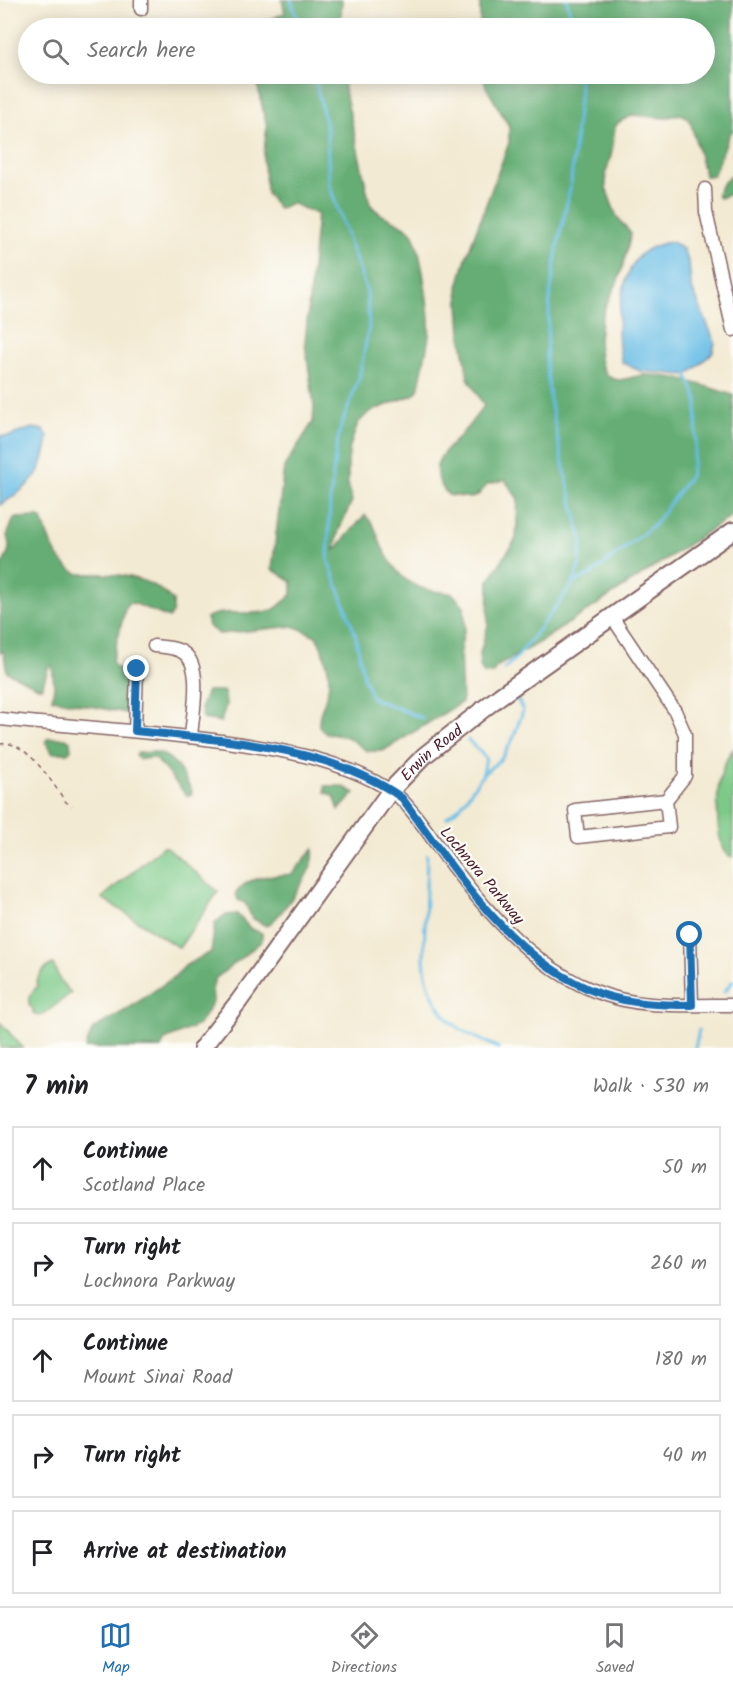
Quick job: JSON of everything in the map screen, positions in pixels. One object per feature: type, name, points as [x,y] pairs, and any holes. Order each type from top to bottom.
[{"type":"main road","name":"Erwin Road","points":[[202,1048],[239,1001],[391,790],[413,766],[468,721],[733,531]]},
{"type":"street","points":[[705,189],[706,212],[733,330]]},
{"type":"street","points":[[612,617],[675,711],[685,734],[685,776],[666,800],[669,827],[578,837],[575,810],[666,800]]},
{"type":"street","points":[[154,646],[171,648],[186,654],[193,664],[195,678],[191,737]]},
{"type":"street","points":[[135,731],[137,669]]},
{"type":"street","name":"Lochnora Parkway","points":[[0,719],[135,731],[247,745],[308,756],[356,773],[402,798],[472,892],[512,937],[551,969],[583,987],[604,995],[650,1004],[733,1005]]},
{"type":"street","points":[[690,935],[692,1005]]},
{"type":"path","points":[[0,744],[16,745],[30,756],[66,802],[72,806]]},
{"type":"green space","points":[[282,0],[342,0],[341,18],[273,18],[285,13]]},
{"type":"green space","points":[[480,0],[733,0],[733,131],[730,133],[713,176],[705,176],[687,117],[680,114],[665,118],[633,115],[619,122],[615,127],[606,173],[606,188],[616,215],[631,234],[619,278],[603,315],[599,345],[602,365],[605,373],[611,378],[622,380],[643,375],[666,376],[733,395],[733,515],[543,640],[496,667],[493,673],[484,674],[480,666],[480,653],[488,625],[489,580],[516,539],[518,499],[505,480],[488,484],[478,495],[471,498],[448,495],[441,486],[437,470],[438,463],[446,450],[484,406],[468,378],[461,334],[458,287],[466,258],[509,143],[509,126],[485,84],[715,84],[715,18],[480,18]]},
{"type":"green space","points":[[257,84],[343,84],[370,204],[411,232],[422,266],[429,336],[418,390],[413,395],[369,412],[358,423],[350,446],[348,461],[348,486],[352,501],[339,530],[334,551],[365,515],[374,527],[395,569],[402,576],[418,587],[452,593],[464,606],[465,627],[460,650],[462,702],[383,751],[367,751],[347,737],[325,733],[319,727],[320,715],[328,692],[329,675],[326,659],[316,636],[294,626],[219,634],[208,626],[206,618],[222,613],[256,613],[273,610],[292,595],[292,582],[272,569],[284,467],[313,422],[314,406],[305,343],[317,214],[291,203],[279,209],[267,194],[263,160],[267,127]]},
{"type":"green space","points":[[733,173],[733,193],[719,198],[717,195],[722,184]]},
{"type":"green space","points":[[39,517],[42,519],[55,551],[65,565],[72,570],[79,574],[117,575],[142,580],[153,585],[173,601],[173,612],[169,618],[136,604],[128,603],[126,606],[112,661],[116,668],[122,670],[126,678],[127,713],[52,699],[54,686],[52,666],[49,666],[42,687],[7,672],[3,651],[0,653],[1,567],[9,549],[7,536],[14,518]]},
{"type":"green space","points":[[207,691],[225,693],[226,705],[221,722],[203,719],[201,707]]},
{"type":"green space","points":[[48,738],[66,738],[70,741],[71,750],[67,753],[52,753],[46,741]]},
{"type":"green space","points":[[733,749],[733,857],[722,846],[717,809],[721,775]]},
{"type":"green space","points":[[154,752],[173,761],[192,791],[191,795],[187,796],[155,758],[139,759],[136,756],[137,753]]},
{"type":"green space","points":[[325,786],[342,786],[355,793],[339,810],[334,796],[325,792]]},
{"type":"green space","points":[[162,847],[167,847],[218,892],[179,948],[102,898]]},
{"type":"green space","points":[[313,849],[313,859],[307,875],[279,915],[266,926],[252,918],[245,903],[238,900],[236,893],[254,879],[292,874]]},
{"type":"green space","points":[[237,914],[251,929],[262,933],[262,941],[215,979],[212,989],[213,1001],[199,1025],[165,1040],[161,1048],[85,1048],[93,1029],[126,1010],[174,977],[186,965],[211,952],[215,923],[225,915]]},
{"type":"green space","points":[[53,964],[61,982],[71,993],[40,1016],[33,1013],[29,1005],[29,996],[37,987],[41,973]]},
{"type":"green space","points":[[0,1022],[23,1048],[0,1048]]},
{"type":"water","points":[[672,242],[683,249],[689,263],[691,286],[715,342],[713,352],[688,375],[640,371],[622,362],[618,336],[623,290],[634,264],[648,249]]},
{"type":"water","points":[[32,428],[43,430],[48,436],[43,460],[28,484],[0,505],[0,436],[10,436]]},
{"type":"waterway","points":[[291,0],[297,18]]},
{"type":"waterway","points":[[567,0],[571,18]]},
{"type":"waterway","points":[[316,84],[327,130],[329,184],[367,292],[369,327],[359,378],[340,429],[336,450],[330,499],[328,560],[355,633],[364,678],[372,698],[422,718]]},
{"type":"waterway","points":[[504,669],[519,655],[573,584],[579,567],[582,541],[550,400],[546,360],[550,297],[571,183],[579,84]]},
{"type":"waterway","points":[[573,583],[592,574],[654,525],[690,476],[696,444],[697,399],[686,372]]},
{"type":"waterway","points":[[447,817],[460,807],[483,774],[502,758],[513,739],[523,711],[516,696]]},
{"type":"waterway","points":[[468,740],[486,758],[483,773]]},
{"type":"waterway","points":[[427,855],[424,958],[431,990],[438,1005],[453,1024],[498,1048]]},
{"type":"waterway","points":[[724,992],[733,981]]},
{"type":"waterway","points":[[695,1048],[699,1030]]},
{"type":"route","points":[[137,669],[135,731],[247,745],[308,756],[365,777],[391,790],[402,798],[472,892],[512,937],[551,969],[583,987],[629,1001],[692,1005],[690,935]]}]
